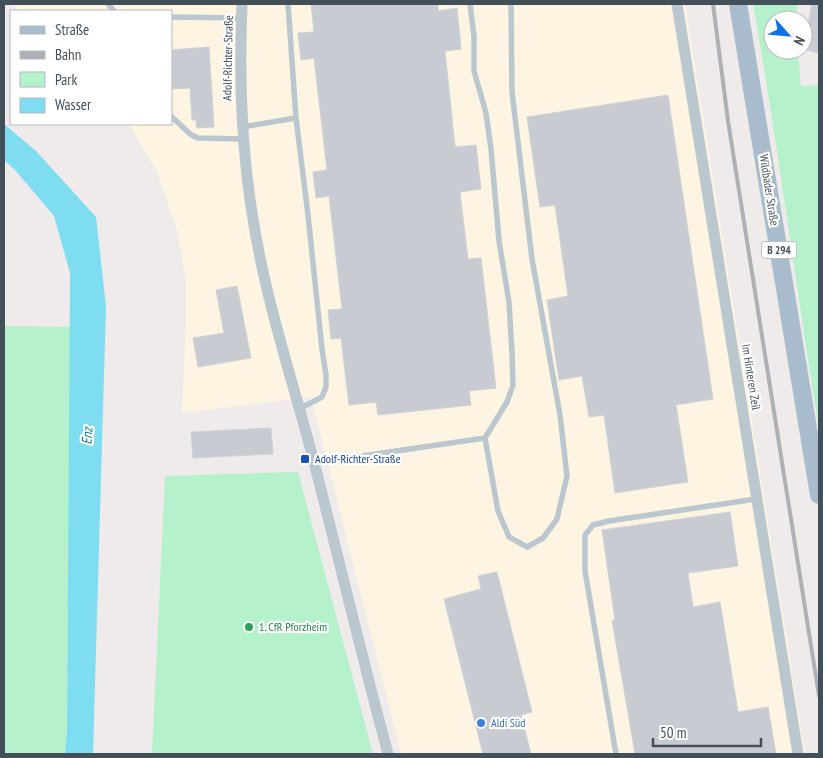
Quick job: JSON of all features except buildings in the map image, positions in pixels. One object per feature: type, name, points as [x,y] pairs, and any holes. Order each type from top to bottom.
[{"type":"main road","name":"Wildbader Straße","points":[[738,4],[819,496]]},
{"type":"street","name":"Adolf-Richter-Straße","points":[[242,4],[240,86],[242,133],[253,220],[261,263],[388,754]]},
{"type":"street","name":"Im Hinteren Zeil","points":[[677,4],[798,754]]},
{"type":"lane","points":[[288,4],[296,118],[326,375],[326,386],[322,396],[300,409]]},
{"type":"lane","points":[[470,4],[474,36],[474,70],[486,113],[491,149],[499,241],[509,302],[512,353],[513,385],[507,402],[485,438],[498,511],[509,537],[527,547],[543,538],[557,519],[567,476],[560,415],[532,260],[513,102],[511,4]]},
{"type":"lane","points":[[172,17],[241,18]]},
{"type":"lane","points":[[172,117],[190,134],[198,138],[242,133],[296,118]]},
{"type":"lane","points":[[314,463],[485,438]]},
{"type":"lane","points":[[616,754],[585,572],[585,535],[593,526],[609,521],[756,499]]},
{"type":"shaded area","points":[[11,4],[685,4],[805,754],[401,754],[311,397],[182,413],[186,281],[177,230],[157,172],[130,125],[172,125],[172,10],[19,10]]},
{"type":"green space","points":[[753,4],[797,4],[797,10],[763,10],[763,60],[799,60],[801,86],[819,85],[819,429],[802,323],[771,110]]},
{"type":"green space","points":[[4,326],[70,327],[67,730],[65,754],[4,754]]},
{"type":"green space","name":"1. CfR Pforzheim","points":[[298,472],[373,754],[152,754],[165,476]]},
{"type":"water","name":"Enz","points":[[4,124],[36,151],[96,217],[106,306],[93,754],[65,754],[67,730],[70,273],[54,216],[15,170],[4,160]]},
{"type":"railway","points":[[713,4],[728,121],[819,696]]},
{"type":"place","name":"Adolf-Richter-Straße","points":[[305,459]]},
{"type":"place","name":"1. CfR Pforzheim","points":[[249,627]]},
{"type":"place","name":"Aldi Süd","points":[[481,723]]}]
